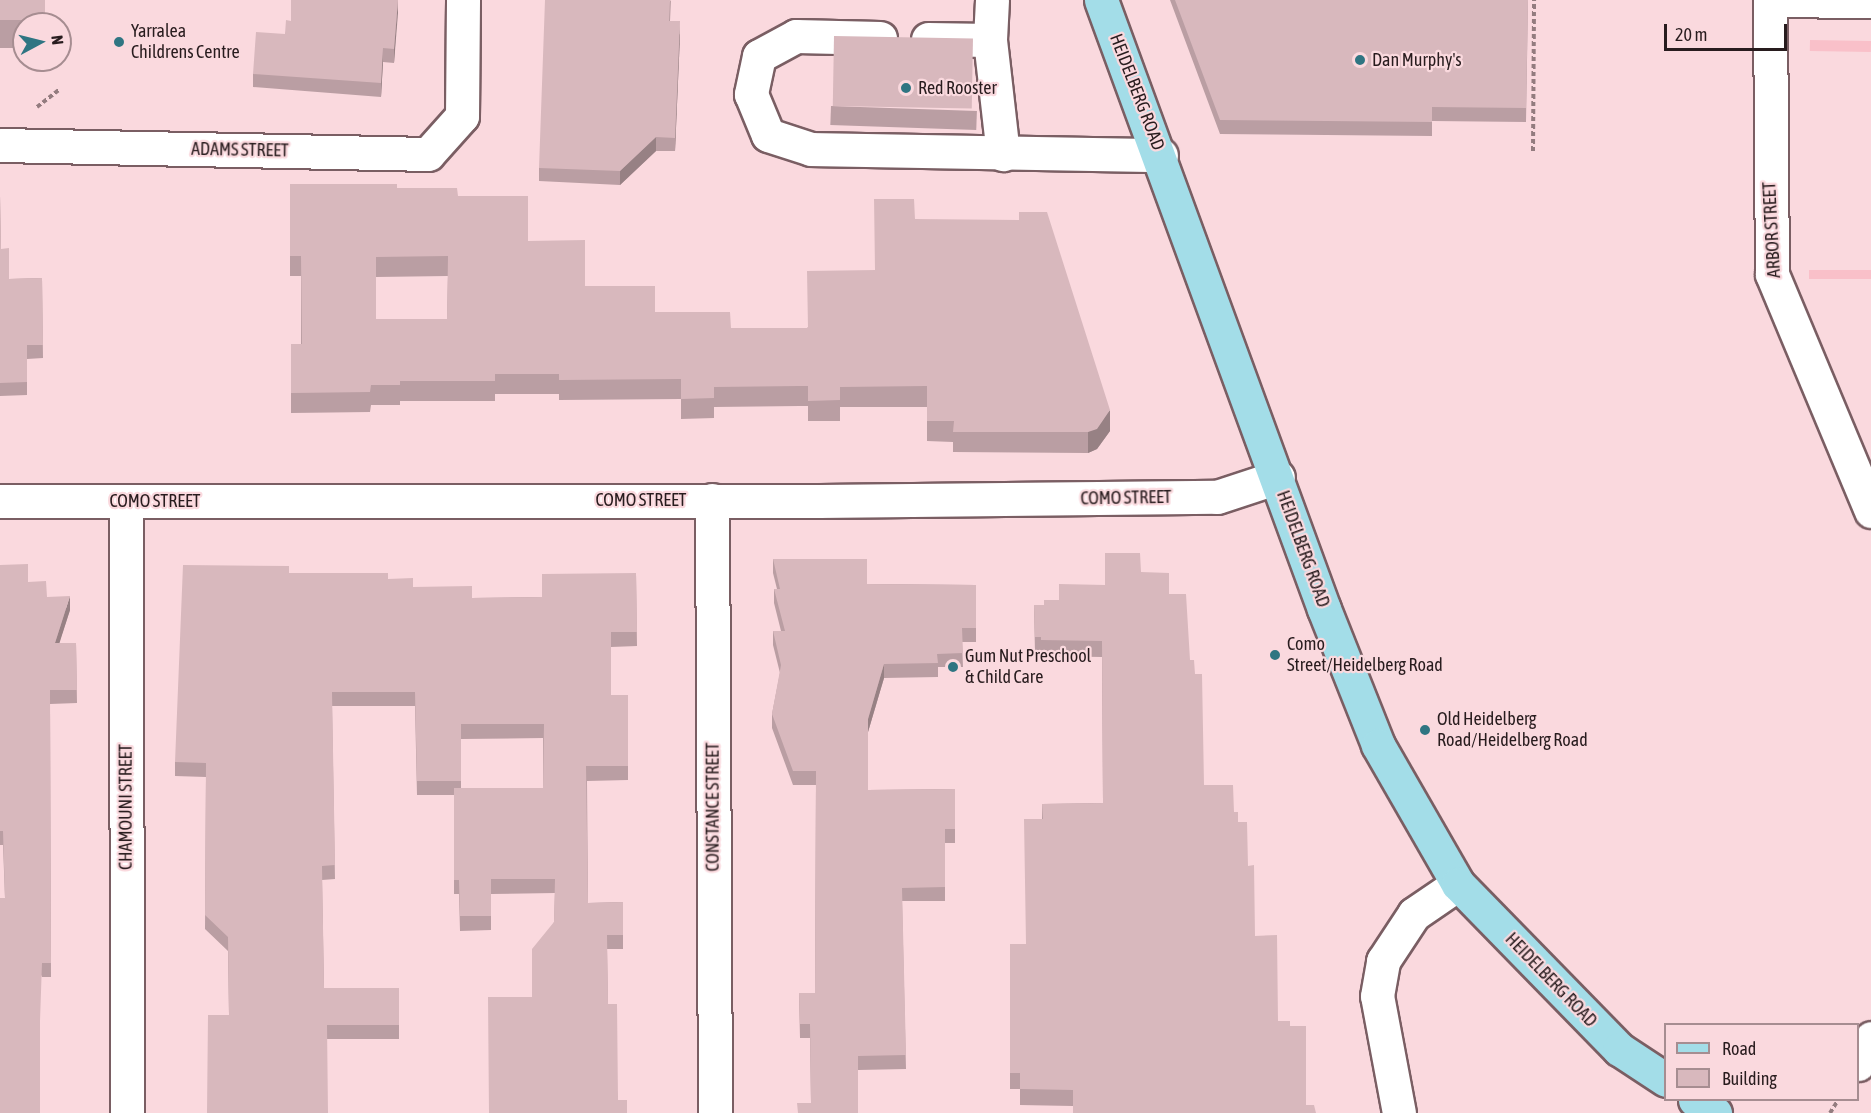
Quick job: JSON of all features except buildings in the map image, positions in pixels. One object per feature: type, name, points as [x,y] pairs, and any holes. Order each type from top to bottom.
[{"type":"main road","name":"HEIDELBERG ROAD","points":[[1101,0],[1161,155],[1378,745],[1458,884],[1619,1049],[1664,1079]]},
{"type":"main road","points":[[1697,1101],[1715,1113]]},
{"type":"street","name":"ADAMS STREET","points":[[0,145],[428,154],[462,116],[463,0]]},
{"type":"street","points":[[992,0],[990,40],[1003,154]]},
{"type":"street","points":[[1770,0],[1871,2]]},
{"type":"street","name":"ARBOR STREET","points":[[1770,0],[1772,274],[1871,511]]},
{"type":"street","points":[[990,40],[796,36],[759,56],[751,94],[768,135],[811,149],[1161,155]]},
{"type":"street","name":"COMO STREET","points":[[0,501],[1217,497],[1278,477]]},
{"type":"street","name":"CONSTANCE STREET","points":[[712,500],[715,1113]]},
{"type":"street","name":"CHAMOUNI STREET","points":[[126,502],[127,1113]]},
{"type":"street","points":[[1399,1113],[1377,996],[1383,961],[1414,914],[1458,884]]},
{"type":"street","points":[[1859,1060],[1871,1038]]},
{"type":"path","points":[[1533,151],[1534,0]]},
{"type":"shaded area","points":[[1810,40],[1871,41],[1871,52],[1810,51]]},
{"type":"shaded area","points":[[1809,270],[1871,270],[1871,279],[1809,279]]},
{"type":"place","name":"Yarralea Childrens Centre","points":[[119,42]]},
{"type":"place","name":"Dan Murphy's","points":[[1360,60]]},
{"type":"place","name":"Red Rooster","points":[[906,88]]},
{"type":"place","name":"Como Street/Heidelberg Road","points":[[1275,655]]},
{"type":"place","name":"Gum Nut Preschool & Child Care","points":[[953,667]]},
{"type":"place","name":"Old Heidelberg Road/Heidelberg Road","points":[[1425,730]]}]
